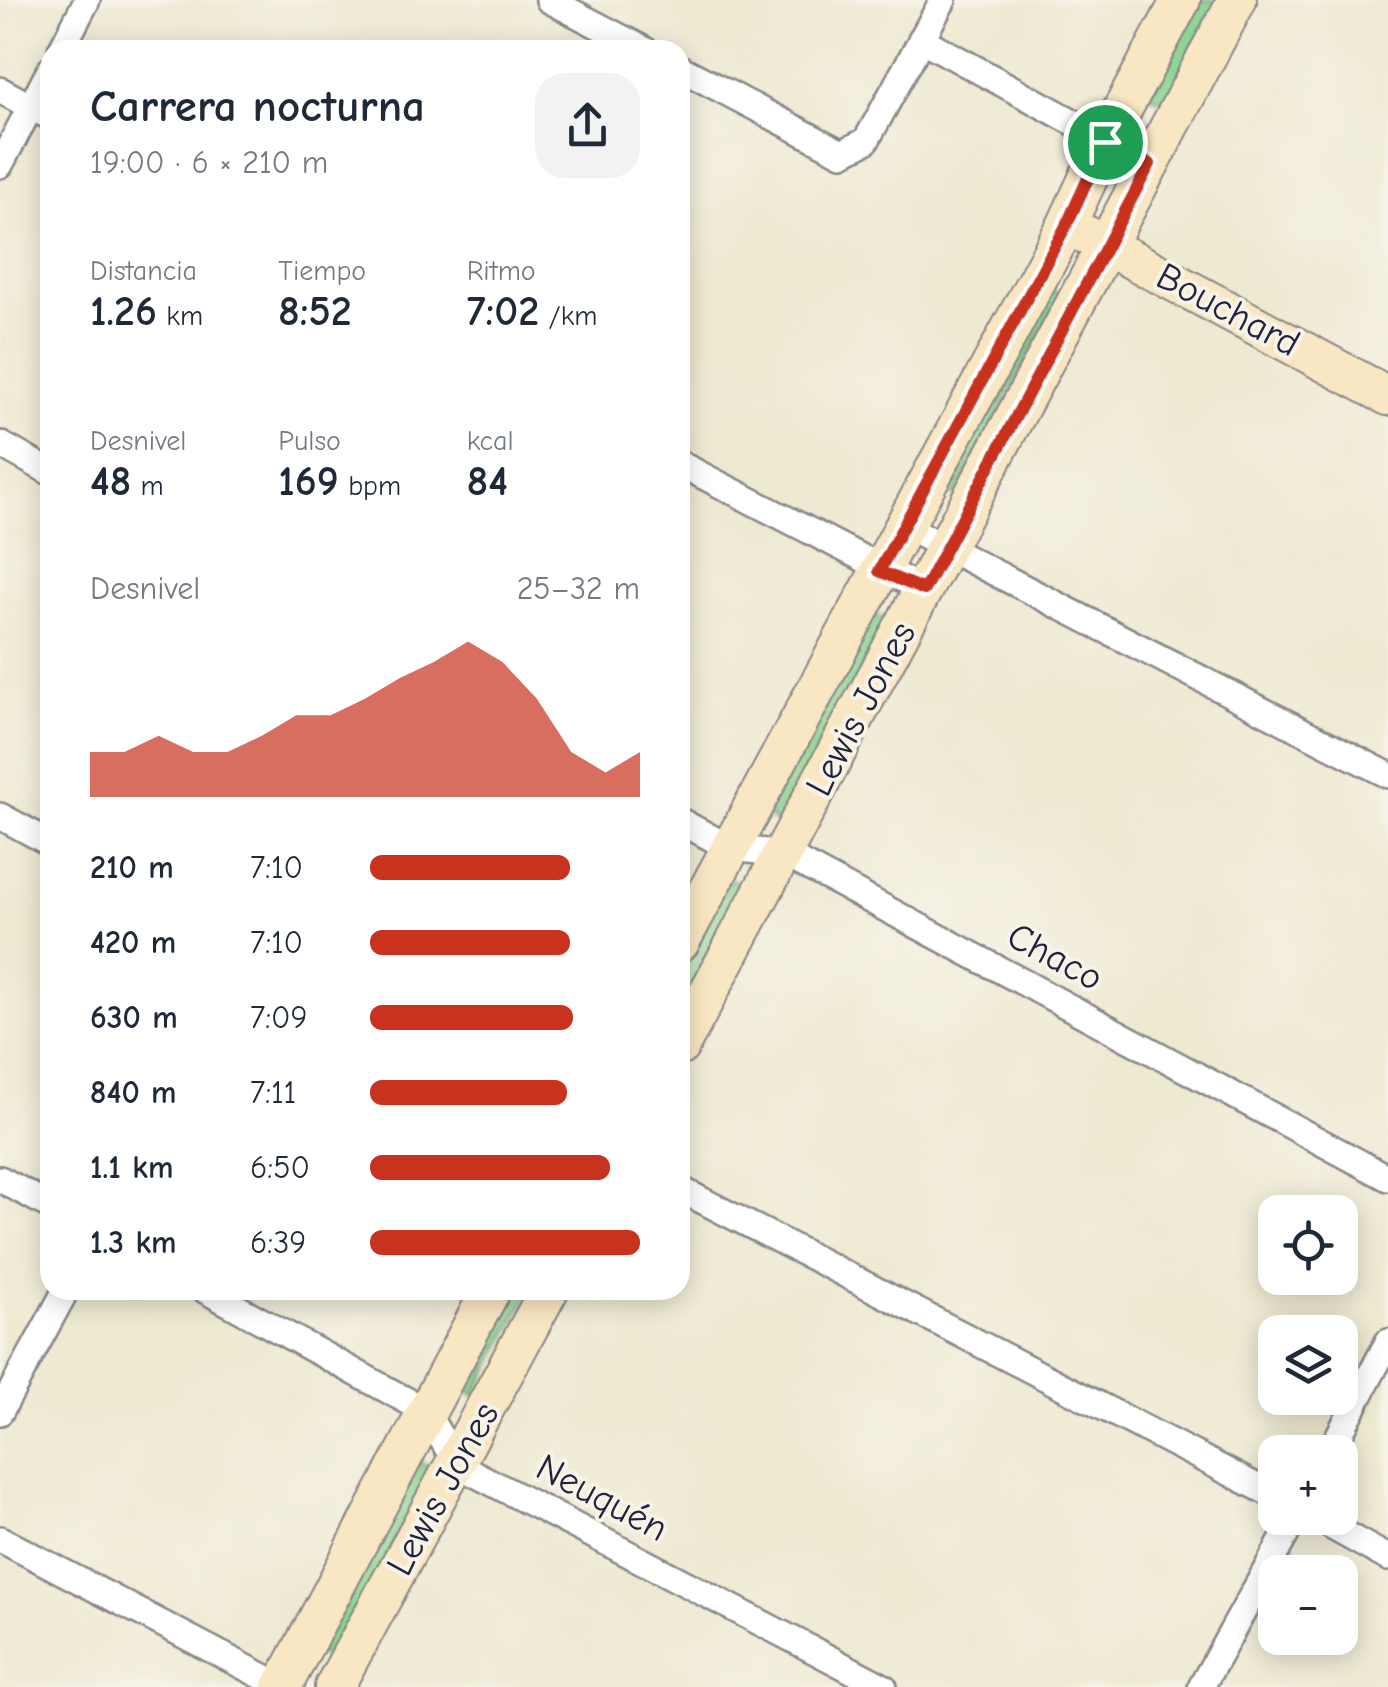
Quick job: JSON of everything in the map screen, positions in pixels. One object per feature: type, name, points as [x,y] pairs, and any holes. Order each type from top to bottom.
[{"type":"main road","name":"Lewis Jones","points":[[690,923],[1066,226],[1105,142],[1182,0]]},
{"type":"main road","name":"Lewis Jones","points":[[690,1028],[1238,0]]},
{"type":"main road","name":"Bouchard","points":[[1066,226],[1388,396]]},
{"type":"main road","name":"Lewis Jones","points":[[282,1687],[424,1410],[485,1300]]},
{"type":"main road","name":"Lewis Jones","points":[[334,1687],[544,1300]]},
{"type":"street","points":[[66,40],[87,0]]},
{"type":"street","points":[[550,0],[626,40]]},
{"type":"street","points":[[690,73],[842,153],[866,140],[943,0]]},
{"type":"street","points":[[921,40],[1150,164]]},
{"type":"street","points":[[0,90],[40,112],[0,165]]},
{"type":"street","points":[[0,444],[40,466]]},
{"type":"street","points":[[690,469],[879,571],[924,590]]},
{"type":"street","points":[[904,526],[948,545],[1388,775]]},
{"type":"street","points":[[0,816],[40,838]]},
{"type":"street","name":"Chaco","points":[[690,826],[730,848],[784,854],[1388,1178]]},
{"type":"street","points":[[0,1179],[40,1201]]},
{"type":"street","points":[[690,1194],[1258,1487]]},
{"type":"street","points":[[0,1412],[61,1300]]},
{"type":"street","points":[[223,1300],[424,1410],[458,1464]]},
{"type":"street","points":[[1339,1435],[1388,1342]]},
{"type":"street","name":"Neuquén","points":[[458,1464],[884,1687]]},
{"type":"street","points":[[1201,1687],[1286,1535]]},
{"type":"street","points":[[1347,1535],[1388,1558]]},
{"type":"street","points":[[0,1539],[282,1687]]},
{"type":"green space","points":[[1199,0],[1219,0],[1165,102],[1149,94]]},
{"type":"green space","points":[[1045,286],[1061,295],[955,496],[939,488]]},
{"type":"green space","points":[[871,613],[887,621],[781,824],[764,815]]},
{"type":"green space","points":[[729,878],[744,887],[690,990],[690,952]]},
{"type":"green space","points":[[505,1300],[526,1300],[475,1395],[459,1387]]},
{"type":"green space","points":[[417,1461],[433,1469],[332,1661],[315,1652]]},
{"type":"route","points":[[1105,142],[1150,164],[1108,246],[924,590],[879,571],[1066,226],[1105,142]]}]
